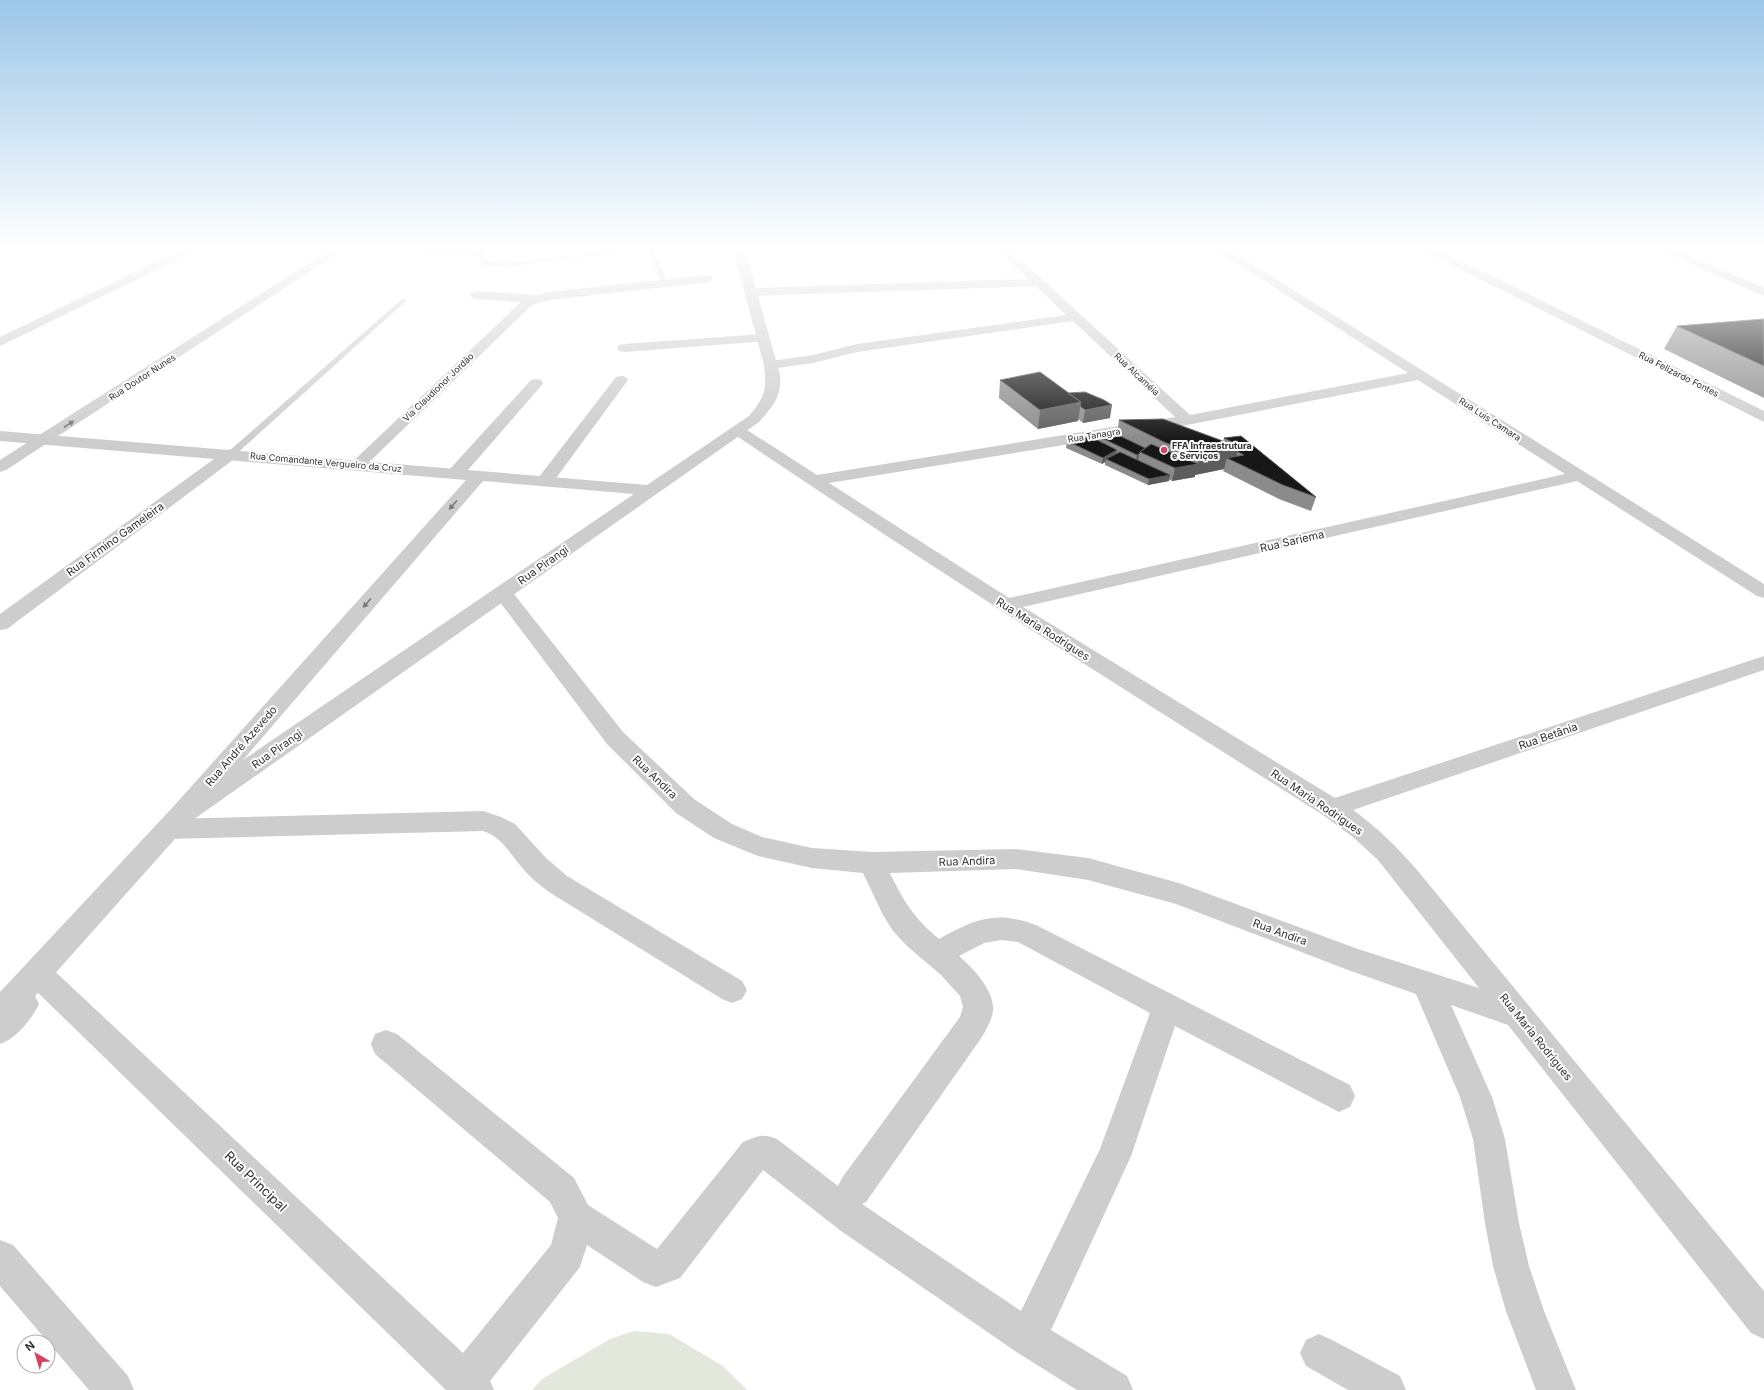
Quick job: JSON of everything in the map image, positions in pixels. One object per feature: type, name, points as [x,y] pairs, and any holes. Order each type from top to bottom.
[{"type":"street","points":[[0,342],[64,311]]},
{"type":"street","name":"Rua Doutor Nunes","points":[[0,467],[244,311]]},
{"type":"street","name":"Via Claudionor Jordão","points":[[357,465],[518,311]]},
{"type":"street","name":"Rua Pirangi","points":[[174,822],[651,490],[739,431],[754,419],[772,396],[774,384],[771,365],[756,311]]},
{"type":"street","name":"Rua Alcaméia","points":[[1070,311],[1186,420]]},
{"type":"street","name":"Rua Luís Camara","points":[[1318,311],[1764,592]]},
{"type":"street","name":"Rua Felizardo Fontes","points":[[1552,311],[1764,417]]},
{"type":"street","points":[[771,365],[812,359],[857,348],[1076,317]]},
{"type":"street","points":[[624,348],[763,338]]},
{"type":"street","name":"Rua Tanagra","points":[[813,481],[1186,420],[1422,376]]},
{"type":"street","points":[[545,481],[621,380]]},
{"type":"street","points":[[455,474],[536,382]]},
{"type":"street","name":"Rua Maria Rodrigues","points":[[739,431],[813,481],[1005,605],[1332,808],[1362,830],[1387,853],[1764,1320]]},
{"type":"street","name":"Rua Comandante Vergueiro da Cruz","points":[[0,436],[651,490]]},
{"type":"street","name":"Rua Firmino Gameleira","points":[[0,624],[231,454]]},
{"type":"street","name":"Rua André Azevedo","points":[[0,1013],[41,977],[174,822],[478,476]]},
{"type":"street","name":"Rua Sariema","points":[[1005,605],[1579,476]]},
{"type":"street","name":"Rua Andira","points":[[503,593],[615,738],[648,772],[685,806],[723,831],[758,846],[812,858],[872,863],[1016,859],[1088,869],[1179,894],[1358,961],[1517,1014]]},
{"type":"street","name":"Rua Betânia","points":[[1332,808],[1764,663]]},
{"type":"street","points":[[174,822],[483,820],[497,824],[510,833],[542,872],[558,884],[732,990]]},
{"type":"street","points":[[854,1190],[971,1027],[979,1008],[975,993],[964,978],[936,955],[909,929],[893,906],[872,863]]},
{"type":"street","points":[[936,955],[982,932],[995,928],[1011,929],[1026,933],[1339,1096]]},
{"type":"street","points":[[0,1030],[41,977]]},
{"type":"street","name":"Rua Principal","points":[[41,977],[470,1385]]},
{"type":"street","points":[[1427,984],[1476,1097],[1489,1139],[1502,1223],[1511,1266],[1525,1311],[1556,1390]]},
{"type":"street","points":[[1028,1338],[1114,1156],[1167,1006]]},
{"type":"street","points":[[386,1044],[562,1190],[576,1217],[656,1269],[668,1265],[755,1154],[765,1151],[853,1219],[1028,1338],[1113,1390]]},
{"type":"street","points":[[470,1385],[567,1254],[576,1217]]},
{"type":"street","points":[[0,1258],[114,1390]]},
{"type":"street","points":[[1319,1353],[1386,1390]]},
{"type":"lane","points":[[231,454],[392,311]]},
{"type":"shaded area","points":[[634,1331],[669,1334],[723,1366],[747,1390],[532,1390],[542,1379],[610,1339]]},
{"type":"building","points":[[1764,319],[1764,366],[1677,326]]},
{"type":"building","points":[[1040,372],[1081,402],[1040,410],[1000,380]]},
{"type":"building","points":[[1085,392],[1112,405],[1085,410],[1080,406],[1081,402],[1068,393]]},
{"type":"building","points":[[1163,419],[1239,447],[1200,456],[1164,442],[1119,420]]},
{"type":"building","points":[[1114,433],[1145,448],[1137,455],[1098,436]]},
{"type":"building","points":[[1241,436],[1316,497],[1283,485],[1227,458],[1244,455],[1238,451],[1245,448],[1224,438]]},
{"type":"building","points":[[1091,437],[1117,450],[1103,458],[1067,441]]},
{"type":"building","points":[[1151,444],[1198,464],[1175,468],[1140,452]]},
{"type":"building","points":[[1120,452],[1170,475],[1149,479],[1106,459]]},
{"type":"place","name":"FFA Infraestrutura e Serviços","points":[[1164,450]]}]
